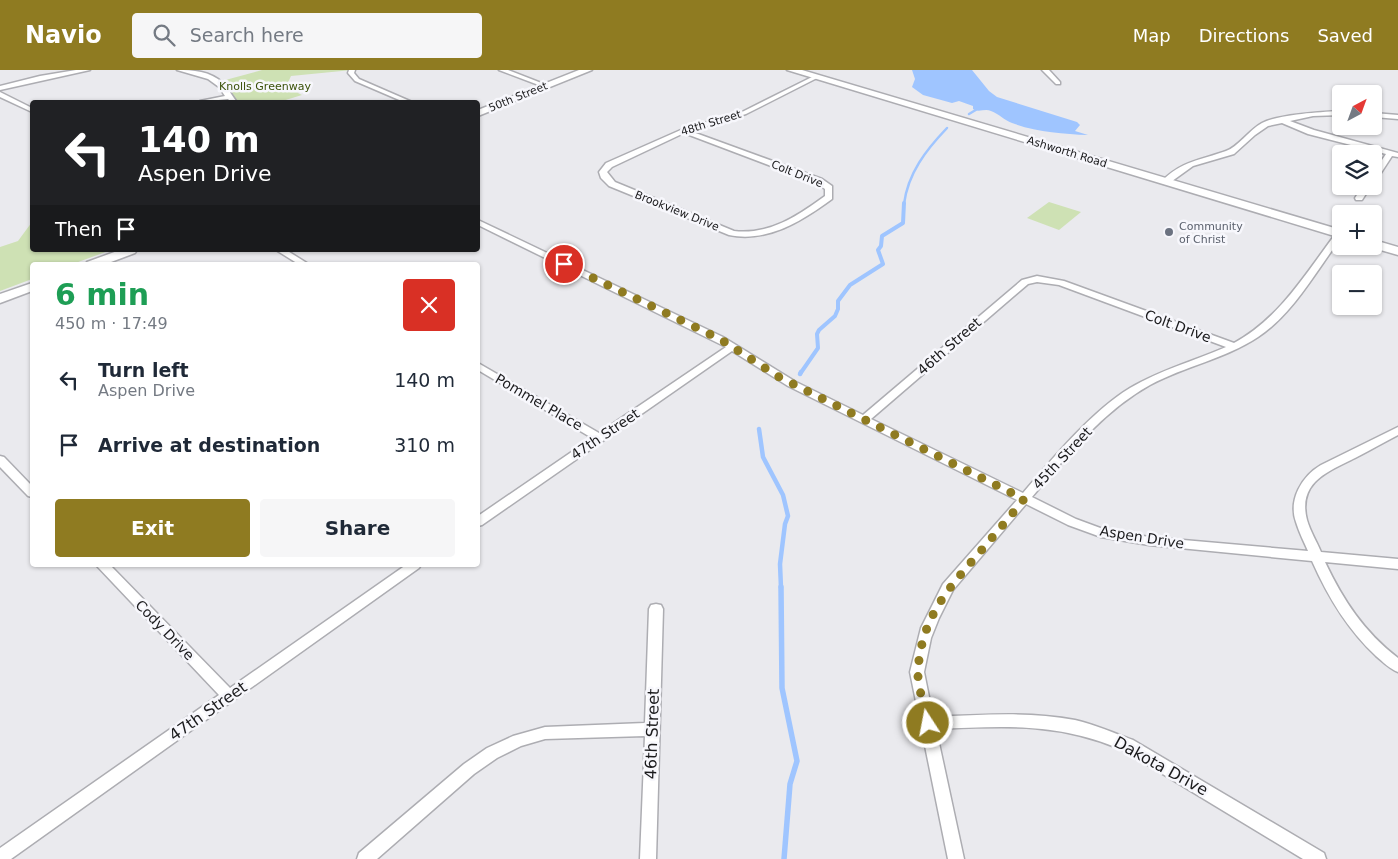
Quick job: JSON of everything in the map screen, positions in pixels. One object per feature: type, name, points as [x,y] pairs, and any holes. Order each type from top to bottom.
[{"type":"main road","name":"50th Street","points":[[480,112],[587,70]]},
{"type":"main road","name":"Ashworth Road","points":[[792,70],[1332,231]]},
{"type":"main road","points":[[1382,247],[1398,252]]},
{"type":"main road","points":[[99,262],[126,252]]},
{"type":"main road","points":[[0,299],[30,288]]},
{"type":"street","points":[[0,88],[40,78],[87,70]]},
{"type":"street","points":[[180,70],[196,73],[218,82],[231,100]]},
{"type":"street","points":[[196,73],[204,70]]},
{"type":"street","points":[[352,70],[351,73],[357,80],[404,100]]},
{"type":"street","points":[[502,70],[546,86]]},
{"type":"street","points":[[1045,70],[1058,83]]},
{"type":"street","name":"48th Street","points":[[605,167],[685,130],[744,113],[816,77]]},
{"type":"street","points":[[0,94],[30,109]]},
{"type":"street","points":[[1165,182],[1190,164],[1231,152],[1260,126],[1313,114],[1332,113]]},
{"type":"street","points":[[1382,116],[1398,117]]},
{"type":"street","points":[[1281,120],[1312,132],[1394,154],[1382,168]]},
{"type":"street","name":"Colt Drive","points":[[685,130],[690,134],[819,181],[829,188],[829,197],[825,200],[782,227],[764,234]]},
{"type":"street","name":"Brookview Drive","points":[[605,167],[604,176],[612,184],[732,233],[743,235],[764,234]]},
{"type":"street","name":"Aspen Drive","points":[[480,223],[733,346],[779,377],[1024,499],[1072,522],[1101,533],[1149,541],[1398,564]]},
{"type":"street","name":"45th Street","points":[[956,859],[917,672],[927,626],[948,587],[1044,476],[1117,402],[1137,388],[1160,376],[1255,335],[1277,315],[1332,245]]},
{"type":"street","points":[[283,252],[301,262]]},
{"type":"street","name":"Colt Drive","points":[[1037,279],[1061,284],[1233,346]]},
{"type":"street","name":"46th Street","points":[[864,419],[1025,282],[1037,279]]},
{"type":"street","name":"47th Street","points":[[480,521],[733,346]]},
{"type":"street","name":"Pommel Place","points":[[480,367],[600,438]]},
{"type":"street","points":[[1398,430],[1344,460],[1323,468],[1309,480],[1301,494],[1299,511],[1300,521],[1342,608],[1384,655],[1398,666]]},
{"type":"street","points":[[0,460],[30,491]]},
{"type":"street","name":"Cody Drive","points":[[104,567],[229,696]]},
{"type":"street","name":"47th Street","points":[[0,857],[412,567]]},
{"type":"street","name":"46th Street","points":[[648,859],[656,609]]},
{"type":"street","name":"Dakota Drive","points":[[928,723],[1028,721],[1072,726],[1097,732],[1128,745],[1318,859]]},
{"type":"street","points":[[365,859],[469,769],[492,753],[518,741],[545,733],[652,729]]},
{"type":"green space","name":"Knolls Greenway","points":[[262,70],[352,70],[291,76],[286,87],[302,95],[286,100],[215,100],[228,97],[218,82]]},
{"type":"green space","points":[[1049,202],[1081,212],[1059,230],[1027,218]]},
{"type":"green space","points":[[30,225],[30,252],[106,252],[78,262],[30,262],[30,280],[0,291],[0,247],[18,241]]},
{"type":"water","points":[[912,70],[972,70],[989,91],[997,97],[1077,122],[1080,125],[1075,131],[1088,135],[1030,129],[1009,122],[989,110],[975,110],[973,106],[959,101],[952,103],[923,95],[912,87],[915,79]]},
{"type":"waterway","points":[[969,114],[979,108]]},
{"type":"waterway","points":[[904,204],[909,182],[919,163],[947,128]]},
{"type":"waterway","points":[[801,372],[800,374],[818,348],[817,334],[819,330],[835,316],[838,309],[838,301],[850,285],[883,264],[878,250],[881,246],[882,236],[903,223],[904,203]]},
{"type":"waterway","points":[[759,429],[763,457],[783,495],[788,516],[785,524],[780,564],[781,588]]},
{"type":"waterway","points":[[781,587],[782,688],[797,761],[790,784],[784,859]]},
{"type":"place","name":"Community of Christ","points":[[1169,232]]},
{"type":"route","points":[[564,264],[720,339],[779,377],[1024,499],[948,587],[927,626],[917,672],[928,723]]}]
